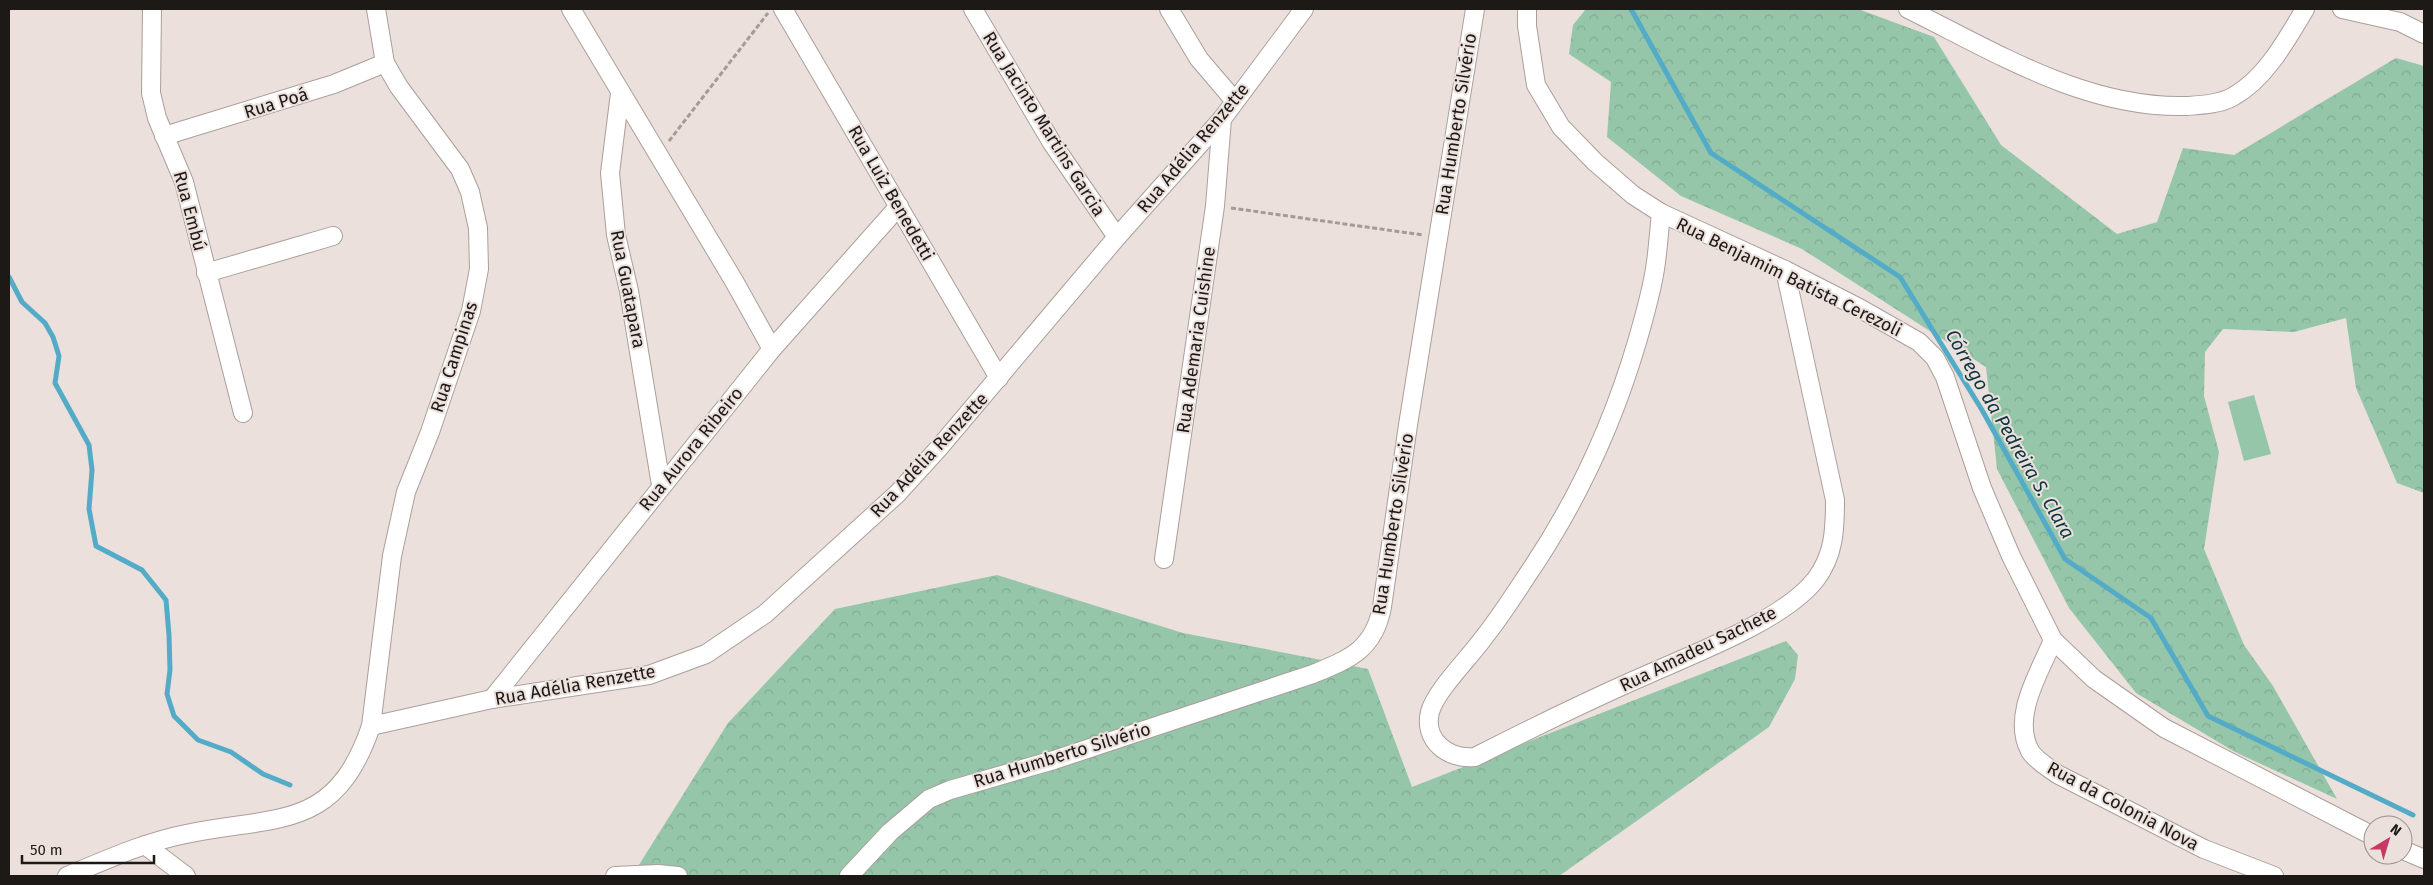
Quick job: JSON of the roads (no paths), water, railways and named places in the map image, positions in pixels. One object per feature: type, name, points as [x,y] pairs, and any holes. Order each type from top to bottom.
[{"type":"street","name":"Rua Embú","points":[[152,9],[151,93],[157,118],[184,182],[242,413]]},
{"type":"street","name":"Rua Campinas","points":[[67,876],[145,845],[186,834],[287,817],[324,801],[352,771],[362,752],[371,726],[392,556],[406,492],[430,432],[471,311],[479,269],[478,228],[470,192],[460,169],[399,87],[384,63],[376,9]]},
{"type":"street","points":[[571,9],[734,281],[772,349]]},
{"type":"street","name":"Rua Luiz Benedetti","points":[[782,9],[999,378]]},
{"type":"street","name":"Rua Jacinto Martins Garcia","points":[[973,9],[1052,143],[1117,237]]},
{"type":"street","points":[[1169,9],[1199,58],[1234,100]]},
{"type":"street","name":"Rua Adélia Renzette","points":[[371,726],[492,698],[649,675],[706,654],[731,639],[765,614],[897,494],[999,378],[1117,237],[1222,120],[1234,100],[1304,9]]},
{"type":"street","name":"Rua Humberto Silvério","points":[[849,876],[890,832],[929,799],[950,790],[1054,760],[1313,674],[1354,656],[1366,645],[1380,622],[1475,9]]},
{"type":"street","name":"Rua Benjamim Batista Cerezoli","points":[[1528,9],[1527,26],[1536,85],[1561,127],[1595,162],[1633,195],[1661,213],[1786,270],[1918,342],[1935,358],[1945,376],[1986,496],[2011,556],[2054,640],[2094,679],[2164,728],[2363,831]]},
{"type":"street","points":[[1908,9],[2012,60],[2073,86],[2109,97],[2169,106],[2217,102],[2234,97],[2250,85],[2275,56],[2305,9]]},
{"type":"street","points":[[2342,9],[2400,22],[2424,34]]},
{"type":"street","name":"Rua Poá","points":[[164,136],[334,84],[384,63]]},
{"type":"street","name":"Rua Guatapara","points":[[620,93],[610,173],[616,235],[631,300],[661,485]]},
{"type":"street","name":"Rua Ademaria Cuishine","points":[[1164,559],[1216,206],[1222,120]]},
{"type":"street","name":"Rua Aurora Ribeiro","points":[[492,698],[772,349],[899,206]]},
{"type":"street","name":"Rua Amadeu Sachete","points":[[1661,213],[1655,270],[1648,304],[1622,394],[1596,455],[1553,538],[1487,634],[1437,697],[1430,713],[1430,729],[1438,745],[1450,755],[1461,758],[1474,757],[1564,712],[1711,646],[1777,613],[1802,593],[1825,566],[1833,547],[1835,500],[1786,270]]},
{"type":"street","points":[[206,273],[333,236]]},
{"type":"street","name":"Rua da Colonia Nova","points":[[2054,640],[2027,702],[2025,716],[2026,741],[2036,758],[2057,774],[2204,849],[2274,876]]},
{"type":"street","points":[[145,845],[186,876]]},
{"type":"street","points":[[615,876],[658,874],[678,876]]},
{"type":"waterway","name":"Córrego da Pedreira S. Clara","points":[[1631,9],[1711,153],[1900,277],[1982,410],[2065,559],[2151,618],[2208,716],[2413,815]]},
{"type":"waterway","points":[[9,277],[22,302],[45,323],[53,337],[59,356],[55,383],[89,445],[92,470],[89,509],[96,546],[142,570],[166,600],[170,670],[167,694],[174,716],[198,740],[231,752],[263,774],[290,785]]}]
